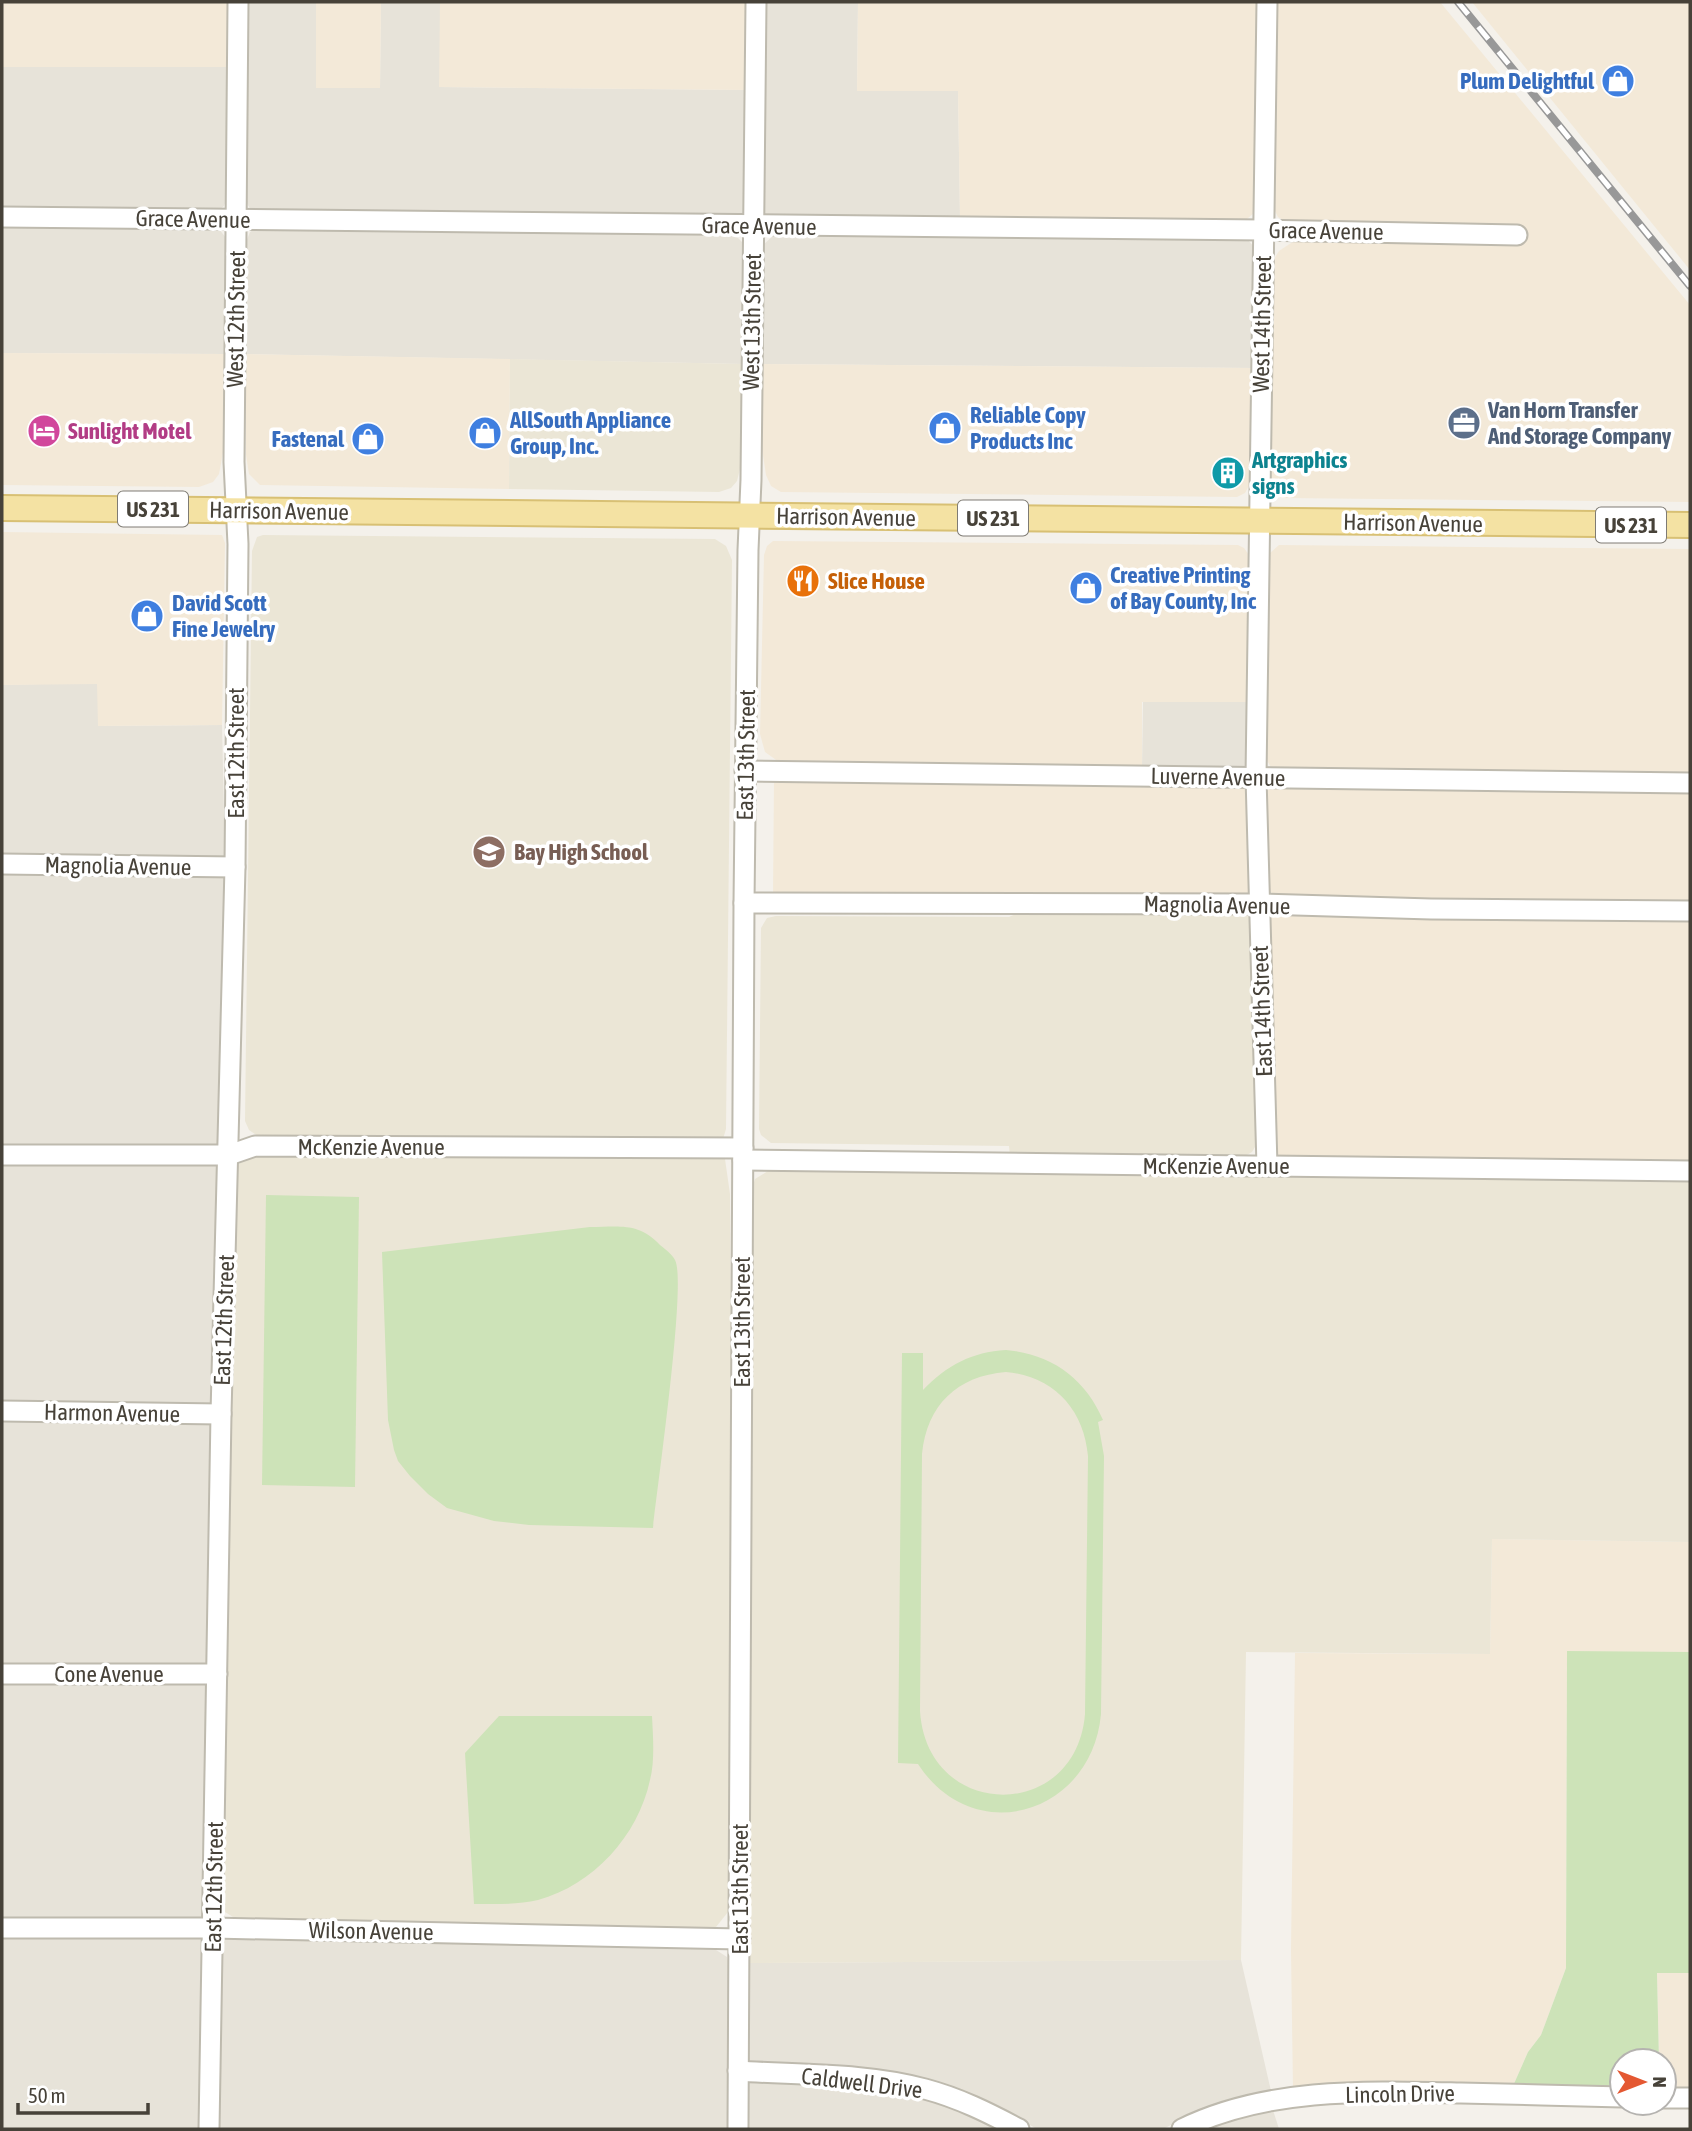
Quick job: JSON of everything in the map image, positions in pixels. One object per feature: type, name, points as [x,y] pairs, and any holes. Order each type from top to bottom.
[{"type":"main road","name":"Harrison Avenue","points":[[2,508],[1690,525]]},
{"type":"street","name":"West 12th Street","points":[[236,510],[234,463],[238,2]]},
{"type":"street","name":"West 13th Street","points":[[750,516],[756,2]]},
{"type":"street","name":"West 14th Street","points":[[1259,521],[1267,2]]},
{"type":"street","name":"Grace Avenue","points":[[2,216],[1517,235]]},
{"type":"street","name":"East 12th Street","points":[[209,2129],[221,1415],[235,867],[236,510]]},
{"type":"street","name":"East 13th Street","points":[[738,2129],[744,903],[750,516]]},
{"type":"street","name":"East 14th Street","points":[[1259,521],[1256,777],[1267,1166]]},
{"type":"street","name":"Luverne Avenue","points":[[746,771],[1690,783]]},
{"type":"street","name":"Magnolia Avenue","points":[[2,864],[235,867]]},
{"type":"street","name":"Magnolia Avenue","points":[[744,903],[1259,904],[1431,909],[1690,911]]},
{"type":"street","name":"McKenzie Avenue","points":[[2,1155],[229,1155],[255,1146],[743,1154],[1029,1165],[1690,1171]]},
{"type":"street","name":"Harmon Avenue","points":[[2,1411],[221,1415]]},
{"type":"street","name":"Cone Avenue","points":[[2,1674],[217,1674]]},
{"type":"street","name":"Wilson Avenue","points":[[2,1928],[213,1928],[740,1939]]},
{"type":"street","name":"Caldwell Drive","points":[[738,2071],[869,2079],[925,2088],[980,2108],[1019,2129]]},
{"type":"street","name":"Lincoln Drive","points":[[1182,2129],[1204,2119],[1266,2102],[1307,2096],[1407,2092],[1608,2097]]},
{"type":"shaded area","points":[[2,2],[228,2],[227,67],[2,67]]},
{"type":"shaded area","points":[[249,2],[316,2],[316,87],[380,88],[381,2],[440,2],[440,87],[747,90],[745,212],[741,216],[251,210],[246,202]]},
{"type":"shaded area","points":[[316,2],[381,2],[380,88],[316,88]]},
{"type":"shaded area","points":[[440,2],[747,2],[747,90],[439,87]]},
{"type":"shaded area","points":[[765,2],[858,2],[857,91],[958,91],[960,217],[773,219],[765,215]]},
{"type":"shaded area","points":[[858,2],[1258,2],[1255,212],[1247,219],[1235,222],[960,217],[958,91],[857,91]]},
{"type":"shaded area","points":[[1278,2],[1440,2],[1690,305],[1690,502],[1277,496],[1268,479],[1272,267],[1279,251],[1300,240],[1289,223],[1278,217],[1274,209]]},
{"type":"shaded area","points":[[1472,2],[1690,2],[1690,270]]},
{"type":"shaded area","points":[[2,67],[227,67],[224,206],[220,209],[2,208]]},
{"type":"shaded area","points":[[2,225],[219,229],[226,238],[225,354],[2,353]]},
{"type":"shaded area","points":[[255,229],[735,235],[745,245],[743,364],[245,354],[246,242],[250,232]]},
{"type":"shaded area","points":[[775,234],[1242,238],[1255,248],[1253,368],[760,364],[762,246]]},
{"type":"shaded area","points":[[2,353],[225,354],[224,447],[219,474],[213,482],[199,487],[2,485]]},
{"type":"shaded area","points":[[245,354],[510,359],[509,489],[260,485],[249,474],[246,455]]},
{"type":"shaded area","points":[[510,359],[743,364],[741,465],[737,481],[731,488],[719,492],[509,489]]},
{"type":"shaded area","points":[[760,364],[1253,368],[1251,482],[1245,493],[1237,497],[781,492],[771,486],[766,475],[761,442]]},
{"type":"shaded area","points":[[2,532],[222,535],[225,543],[222,725],[98,726],[97,684],[2,685]]},
{"type":"shaded area","name":"Bay High School","points":[[257,537],[715,539],[726,546],[732,560],[726,1129],[723,1139],[261,1138],[249,1130],[245,1121],[252,551]]},
{"type":"shaded area","points":[[773,541],[1238,545],[1249,555],[1248,702],[1142,702],[1142,769],[779,762],[765,752],[760,734],[764,555],[767,546]]},
{"type":"shaded area","points":[[1279,545],[1690,549],[1690,775],[1272,769],[1265,757],[1268,560],[1270,553]]},
{"type":"shaded area","points":[[98,684],[99,726],[222,725],[225,858],[2,856],[2,685]]},
{"type":"shaded area","points":[[1143,702],[1248,702],[1246,764],[1243,768],[1142,769]]},
{"type":"shaded area","points":[[774,780],[1246,785],[1250,896],[773,894]]},
{"type":"shaded area","points":[[1267,786],[1690,791],[1690,902],[1417,900],[1275,895],[1268,890],[1266,883]]},
{"type":"shaded area","points":[[2,873],[225,875],[219,1146],[2,1146]]},
{"type":"shaded area","points":[[1242,912],[1250,918],[1251,923],[1258,1142],[1252,1152],[1245,1156],[1010,1156],[1009,1146],[771,1143],[761,1135],[761,928],[767,918]]},
{"type":"shaded area","points":[[1270,914],[1690,919],[1690,1163],[1278,1158]]},
{"type":"shaded area","points":[[720,1154],[725,1159],[730,1194],[733,1594],[730,1899],[728,1912],[716,1927],[707,1929],[238,1920],[225,1912],[223,1611],[237,1166],[248,1156]]},
{"type":"shaded area","points":[[2,1164],[219,1164],[212,1405],[2,1402]]},
{"type":"shaded area","points":[[768,1171],[1690,1180],[1690,1542],[1492,1539],[1490,1654],[1246,1652],[1241,1960],[748,1963],[751,1192],[755,1179]]},
{"type":"shaded area","points":[[2,1420],[211,1423],[207,1665],[2,1665]]},
{"type":"shaded area","points":[[1492,1539],[1690,1542],[1690,1652],[1567,1652],[1566,1968],[1541,2035],[1528,2052],[1513,2086],[1293,2090],[1291,1950],[1295,1653],[1490,1654]]},
{"type":"shaded area","points":[[207,1683],[203,1919],[2,1919],[2,1684]]},
{"type":"shaded area","points":[[203,1937],[199,2129],[2,2129],[2,1938]]},
{"type":"shaded area","points":[[223,1937],[713,1948],[727,1957],[729,1966],[728,2129],[219,2127]]},
{"type":"shaded area","points":[[1241,1960],[1271,2091],[1199,2111],[1163,2129],[1037,2129],[986,2101],[928,2080],[748,2063],[748,1963]]},
{"type":"shaded area","points":[[1657,1972],[1690,1973],[1690,2089],[1678,2089],[1678,2047],[1659,2047]]},
{"type":"shaded area","points":[[748,2081],[868,2088],[922,2097],[976,2116],[1000,2129],[748,2129]]},
{"type":"shaded area","points":[[1273,2110],[1279,2129],[1203,2129],[1208,2127]]},
{"type":"green space","points":[[266,1195],[359,1197],[355,1487],[262,1485]]},
{"type":"green space","points":[[590,1227],[628,1227],[644,1232],[675,1260],[678,1276],[674,1344],[653,1528],[529,1525],[494,1521],[447,1508],[410,1476],[398,1461],[394,1450],[388,1420],[382,1252]]},
{"type":"green space","points":[[994,1351],[1022,1352],[1038,1357],[1052,1363],[1076,1380],[1096,1405],[1103,1420],[1098,1422],[1104,1456],[1101,1714],[1093,1748],[1076,1776],[1054,1796],[1027,1809],[998,1812],[969,1807],[942,1791],[918,1764],[898,1763],[902,1353],[923,1353],[923,1390],[941,1373],[961,1361]],"holes":[[[1006,1372],[1023,1375],[1052,1388],[1063,1398],[1073,1410],[1085,1439],[1088,1456],[1085,1714],[1076,1750],[1056,1775],[1031,1790],[1002,1795],[973,1789],[947,1773],[929,1747],[920,1711],[922,1454],[930,1421],[948,1396],[959,1387],[989,1375]]]},
{"type":"green space","points":[[1567,1651],[1690,1652],[1690,1973],[1657,1973],[1659,2047],[1608,2047],[1608,2088],[1513,2086],[1528,2052],[1541,2035],[1566,1968]]},
{"type":"green space","points":[[499,1716],[652,1716],[652,1772],[644,1801],[624,1839],[594,1870],[577,1883],[538,1900],[474,1904],[465,1753]]},
{"type":"railway","points":[[1458,2],[1690,286]]},
{"type":"place","name":"Plum Delightful","points":[[1618,81]]},
{"type":"place","name":"Van Horn Transfer And Storage Company","points":[[1464,423]]},
{"type":"place","name":"Reliable Copy Products Inc","points":[[945,428]]},
{"type":"place","name":"Sunlight Motel","points":[[44,431]]},
{"type":"place","name":"AllSouth Appliance Group, Inc.","points":[[485,433]]},
{"type":"place","name":"Fastenal","points":[[368,439]]},
{"type":"place","name":"Artgraphics signs","points":[[1228,473]]},
{"type":"place","name":"Slice House","points":[[803,581]]},
{"type":"place","name":"Creative Printing of Bay County, Inc","points":[[1086,588]]},
{"type":"place","name":"David Scott Fine Jewelry","points":[[147,616]]},
{"type":"place","name":"Bay High School","points":[[489,852]]}]
